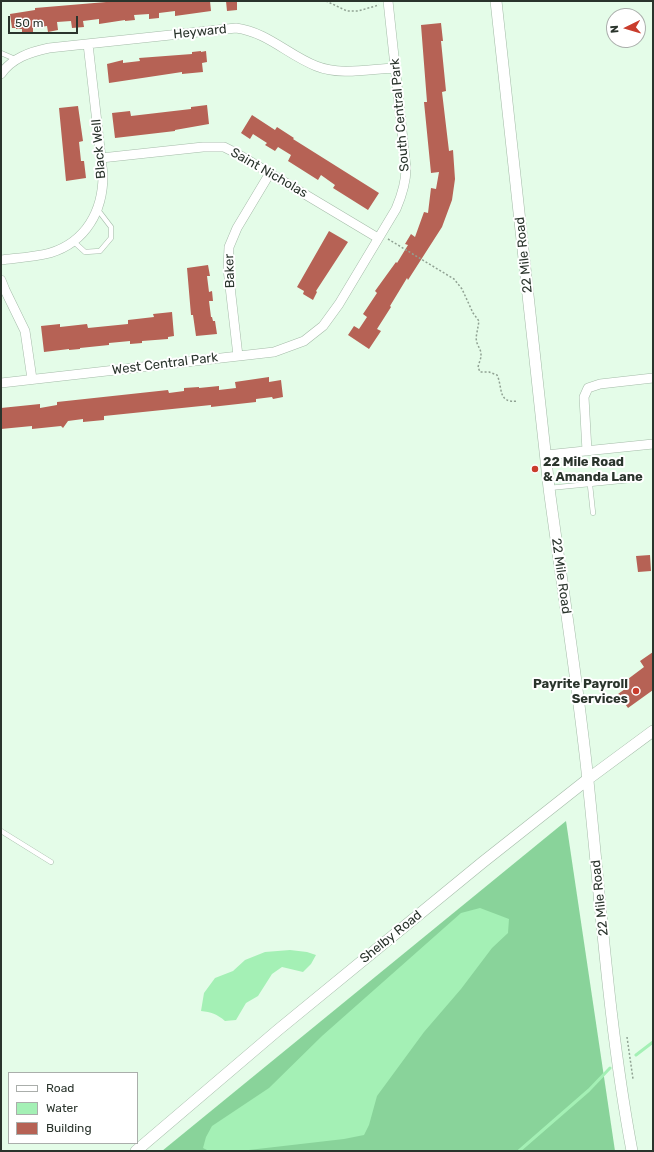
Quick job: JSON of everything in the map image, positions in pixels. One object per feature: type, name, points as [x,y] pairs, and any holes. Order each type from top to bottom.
[{"type":"street","name":"South Central Park","points":[[323,326],[382,238],[396,209],[406,178],[390,1]]},
{"type":"street","name":"22 Mile Road","points":[[496,1],[549,488],[588,779],[610,1004],[623,1100],[632,1151]]},
{"type":"street","name":"Heyward","points":[[2,73],[15,60],[26,54],[43,49],[236,28],[255,32],[315,66],[334,71],[344,72],[395,68]]},
{"type":"street","name":"Black Well","points":[[1,260],[40,255],[57,250],[73,241],[87,228],[98,210],[103,186],[88,44]]},
{"type":"street","name":"Saint Nicholas","points":[[101,158],[204,147],[224,147],[382,238]]},
{"type":"street","name":"Baker","points":[[238,356],[228,269],[229,247],[232,237],[270,173]]},
{"type":"street","points":[[1,280],[25,331],[32,379]]},
{"type":"street","name":"West Central Park","points":[[1,383],[274,352],[304,341],[323,326]]},
{"type":"street","points":[[587,451],[584,397],[588,388],[600,384],[653,378]]},
{"type":"street","points":[[546,455],[653,444]]},
{"type":"street","name":"Shelby Road","points":[[136,1151],[278,1030],[483,862],[588,779],[653,731]]},
{"type":"lane","points":[[1,53],[15,60]]},
{"type":"lane","points":[[73,241],[85,252],[100,251],[111,238],[111,227],[98,210]]},
{"type":"lane","points":[[549,488],[640,479]]},
{"type":"lane","points":[[590,485],[593,513]]},
{"type":"lane","points":[[1,832],[51,862]]},
{"type":"path","points":[[326,1],[347,11],[358,11],[374,8],[390,1]]},
{"type":"path","points":[[382,238],[454,279],[462,289],[473,313],[479,321],[476,338],[481,357],[479,362],[480,372],[489,372],[497,375],[504,398],[510,401],[518,401]]},
{"type":"path","points":[[627,1037],[633,1079]]},
{"type":"shaded area","points":[[566,821],[615,1151],[162,1151]]},
{"type":"water","points":[[480,908],[509,919],[508,933],[492,948],[461,989],[424,1032],[377,1096],[369,1125],[364,1135],[344,1139],[240,1151],[209,1151],[203,1148],[206,1137],[212,1126],[269,1088],[322,1036],[461,913]]},
{"type":"water","points":[[290,950],[307,952],[316,955],[311,964],[303,972],[282,967],[272,974],[258,996],[246,1003],[236,1020],[225,1021],[214,1014],[201,1011],[204,993],[215,978],[233,971],[245,960],[265,952]]},
{"type":"building","points":[[118,1],[210,1],[211,11],[175,16],[175,11],[159,13],[159,18],[149,19],[149,14],[134,15],[135,20],[99,24],[99,19],[83,21],[84,27],[72,28],[71,21],[57,22],[58,30],[48,32],[47,26],[33,28],[33,32],[22,33],[22,29],[12,28],[10,14],[35,10],[35,8]]},
{"type":"building","points":[[226,1],[237,1],[237,10],[227,11]]},
{"type":"building","points":[[441,23],[443,41],[441,41],[446,91],[442,92],[449,151],[453,150],[455,179],[452,200],[442,227],[390,306],[391,307],[377,329],[381,331],[369,349],[348,335],[354,326],[359,329],[367,317],[363,314],[377,293],[375,291],[396,262],[397,263],[408,245],[405,244],[411,234],[415,237],[424,212],[428,213],[431,188],[436,189],[439,172],[431,173],[424,102],[427,102],[421,25]]},
{"type":"building","points":[[206,51],[207,62],[202,63],[203,72],[182,74],[182,72],[109,83],[107,64],[123,60],[123,63],[140,61],[139,58],[192,54],[192,52]]},
{"type":"building","points":[[207,105],[209,124],[175,131],[115,138],[112,113],[130,111],[131,116],[191,109],[191,107]]},
{"type":"building","points":[[78,106],[83,141],[79,142],[81,161],[84,161],[86,178],[66,181],[59,108]]},
{"type":"building","points":[[252,115],[275,130],[277,127],[294,138],[293,139],[379,193],[368,210],[333,188],[335,185],[321,175],[318,180],[288,161],[291,155],[278,147],[275,151],[265,145],[267,143],[253,134],[250,139],[241,133]]},
{"type":"building","points":[[329,231],[348,242],[316,291],[317,292],[313,300],[303,294],[304,291],[297,287]]},
{"type":"building","points":[[208,265],[210,276],[207,276],[209,292],[212,291],[213,301],[209,301],[211,317],[213,321],[215,321],[217,334],[196,336],[193,315],[191,315],[187,268]]},
{"type":"building","points":[[172,312],[174,336],[168,337],[168,339],[142,341],[142,343],[130,344],[130,341],[109,343],[109,345],[44,352],[41,326],[60,324],[60,327],[87,324],[88,328],[128,324],[128,320],[154,317],[153,314]]},
{"type":"building","points":[[269,377],[269,382],[281,380],[283,397],[273,399],[272,397],[256,399],[256,402],[211,407],[211,405],[104,416],[104,420],[83,422],[83,419],[68,421],[63,428],[61,426],[32,429],[32,426],[1,429],[1,408],[40,404],[40,408],[57,405],[57,402],[168,390],[169,393],[184,391],[184,388],[219,386],[219,390],[236,388],[235,382]]},
{"type":"building","points":[[650,555],[651,571],[638,572],[636,556]]},
{"type":"building","points":[[653,652],[653,690],[628,708],[618,694],[625,689],[623,687],[626,685],[624,682],[644,667],[640,661]]},
{"type":"waterway","points":[[636,1055],[653,1042]]},
{"type":"waterway","points":[[519,1151],[589,1090],[610,1068]]},
{"type":"place","name":"22 Mile Road & Amanda Lane","points":[[535,469]]},
{"type":"place","name":"Payrite Payroll Services","points":[[636,691]]}]
